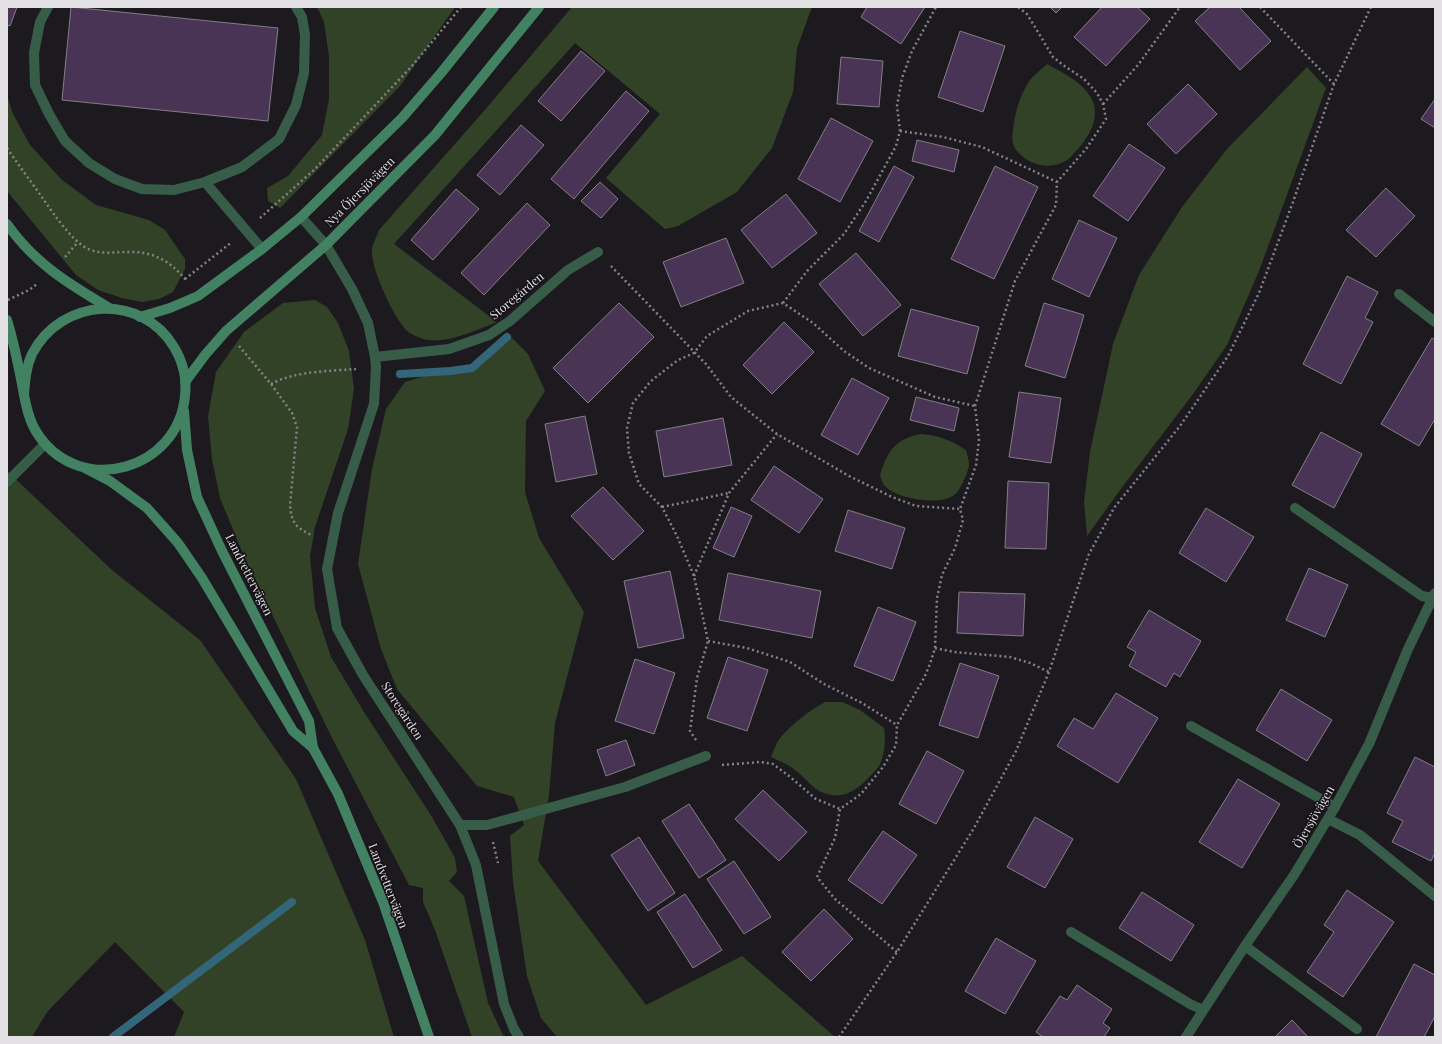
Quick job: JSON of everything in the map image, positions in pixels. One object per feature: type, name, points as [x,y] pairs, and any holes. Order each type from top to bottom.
[{"type":"street","points":[[48,7],[40,22],[34,53],[35,85],[49,114],[65,141],[89,163],[115,179],[142,189],[174,190],[205,182],[242,167],[279,139],[296,106],[304,73],[305,35],[302,17],[296,7]]},
{"type":"street","name":"Nya Öjersjövägen","points":[[140,316],[170,308],[198,296],[262,249],[301,216],[402,118],[441,73],[494,7]]},
{"type":"street","name":"Nya Öjersjövägen","points":[[185,382],[205,355],[226,331],[326,245],[435,135],[539,7]]},
{"type":"street","points":[[205,182],[262,249]]},
{"type":"street","name":"Storegården","points":[[301,216],[326,245],[352,290],[368,323],[376,362],[374,404],[338,513],[328,569],[337,628],[363,675],[460,825],[476,865],[504,1004],[514,1029],[519,1037]]},
{"type":"street","name":"Landvettervägen","points":[[7,224],[31,253],[51,271],[68,284],[111,309]]},
{"type":"street","name":"Storegården","points":[[376,362],[449,349],[489,335],[510,320],[568,270],[598,252]]},
{"type":"street","points":[[1399,294],[1435,322]]},
{"type":"street","name":"Landvettervägen","points":[[24,395],[24,382],[32,355],[48,332],[70,316],[97,309],[126,311],[140,316],[157,328],[171,343],[181,362],[186,395],[184,407],[172,434],[151,456],[134,465],[124,468],[105,470],[85,468]]},
{"type":"street","name":"Landvettervägen","points":[[7,320],[13,342],[25,404],[31,422],[37,433],[46,444],[64,459],[110,481],[147,508],[178,543],[202,578],[293,731],[313,748]]},
{"type":"street","name":"Landvettervägen","points":[[184,407],[188,450],[197,498],[222,551],[309,721],[313,748],[338,794],[382,902],[429,1037]]},
{"type":"street","points":[[7,482],[46,444]]},
{"type":"street","points":[[1295,508],[1422,596],[1434,596]]},
{"type":"street","name":"Öjersjövägen","points":[[1186,1037],[1245,946],[1294,875],[1335,808],[1369,744],[1408,649],[1434,596]]},
{"type":"street","points":[[1191,726],[1335,808]]},
{"type":"street","points":[[460,825],[488,825],[625,787],[706,756]]},
{"type":"street","points":[[1328,819],[1360,835],[1435,896]]},
{"type":"street","points":[[1071,932],[1190,1004],[1203,1010]]},
{"type":"street","points":[[1245,946],[1357,1029]]},
{"type":"path","points":[[7,148],[57,218],[78,242],[88,249],[101,252],[143,252],[156,256],[174,267],[185,279],[246,231],[315,169],[412,66],[461,7]]},
{"type":"path","points":[[840,808],[816,799],[773,764],[760,762],[723,765],[706,756],[690,731],[697,678],[708,641],[694,576],[677,536],[662,507],[639,484],[630,453],[627,428],[633,403],[651,381],[678,360],[694,353],[707,336],[748,311],[783,303],[807,270],[844,234],[866,201],[896,146],[900,131],[897,106],[902,78],[912,51],[936,7]]},
{"type":"path","points":[[897,952],[836,899],[817,877],[834,838],[840,808],[862,794],[883,767],[896,745],[897,725],[924,678],[935,648],[937,598],[942,575],[955,548],[963,520],[960,509],[976,465],[978,440],[975,406],[1015,281],[1056,205],[1057,182],[1086,149],[1106,119],[1103,104],[1097,93],[1084,79],[1053,57],[1027,14],[1018,7]]},
{"type":"path","points":[[1103,104],[1138,65],[1180,7]]},
{"type":"path","points":[[1260,7],[1334,84]]},
{"type":"path","points":[[838,1037],[897,952],[974,828],[1016,751],[1049,672],[1089,554],[1114,508],[1180,426],[1228,356],[1258,293],[1293,202],[1334,84],[1371,7]]},
{"type":"path","points":[[900,131],[982,146],[1057,182]]},
{"type":"path","points":[[598,252],[706,364],[731,397],[777,434],[849,476],[892,497],[916,506],[960,509]]},
{"type":"path","points":[[783,303],[813,323],[844,351],[869,368],[935,397],[975,406]]},
{"type":"path","points":[[236,343],[271,384],[292,413],[297,427],[290,505],[293,522],[300,529],[332,546]]},
{"type":"path","points":[[271,384],[280,379],[312,372],[376,362]]},
{"type":"path","points":[[694,576],[730,493],[777,434]]},
{"type":"path","points":[[662,507],[730,493]]},
{"type":"path","points":[[708,641],[747,648],[790,662],[824,684],[862,703],[897,725]]},
{"type":"path","points":[[935,648],[954,652],[1010,657],[1030,663],[1049,672]]},
{"type":"green space","points":[[317,7],[455,7],[400,86],[280,208],[268,201],[267,188],[288,176],[322,135],[329,99],[329,56],[324,22]]},
{"type":"green space","points":[[572,7],[812,7],[797,48],[793,92],[772,148],[737,192],[678,226],[665,229],[606,178],[660,114],[575,43],[394,244],[497,322],[461,336],[441,340],[423,339],[412,334],[407,331],[390,305],[376,272],[372,250],[379,230],[484,111]]},
{"type":"green space","points":[[1047,64],[1083,87],[1092,99],[1095,114],[1094,122],[1088,136],[1078,149],[1062,163],[1044,166],[1032,163],[1022,156],[1013,144],[1012,138],[1016,112],[1022,94],[1034,75]]},
{"type":"green space","points":[[1307,67],[1326,88],[1259,271],[1227,345],[1193,394],[1087,536],[1084,502],[1090,452],[1113,344],[1139,275],[1182,207],[1227,149]]},
{"type":"green space","points":[[7,95],[13,114],[30,145],[62,180],[96,205],[149,220],[165,230],[185,259],[185,269],[173,292],[159,299],[142,302],[122,298],[98,290],[76,275],[7,191]]},
{"type":"green space","points":[[315,300],[327,307],[338,323],[349,351],[354,389],[348,429],[315,527],[310,556],[315,608],[331,657],[364,712],[432,817],[455,858],[457,872],[449,881],[464,896],[488,1003],[504,1037],[472,1037],[435,930],[423,902],[423,888],[409,885],[331,736],[243,554],[220,498],[212,459],[208,416],[216,372],[244,332],[283,303]]},
{"type":"green space","points":[[510,336],[528,354],[545,391],[526,421],[525,492],[539,538],[584,612],[555,723],[549,795],[538,861],[646,1005],[742,956],[835,1037],[557,1037],[541,1018],[527,976],[513,882],[510,836],[524,825],[514,797],[477,786],[397,689],[381,649],[358,564],[372,469],[386,409],[405,382],[427,375],[473,369]]},
{"type":"green space","points":[[920,434],[944,439],[955,443],[966,450],[969,465],[961,486],[954,495],[939,500],[918,500],[891,491],[882,482],[880,475],[889,453],[898,443],[911,436]]},
{"type":"green space","points":[[7,471],[112,570],[200,640],[296,779],[365,940],[394,1037],[174,1037],[184,1012],[115,942],[47,1012],[32,1037],[7,1037]]},
{"type":"green space","points":[[825,702],[842,702],[860,710],[884,728],[884,751],[880,764],[862,784],[851,792],[845,794],[831,795],[820,791],[812,786],[792,768],[771,757],[781,737],[813,709]]},
{"type":"building","points":[[7,7],[17,7],[10,26],[7,25]]},
{"type":"building","points":[[71,7],[278,28],[268,121],[62,100]]},
{"type":"building","points":[[867,7],[925,7],[901,44],[861,17]]},
{"type":"building","points":[[1050,7],[1062,7],[1056,13]]},
{"type":"building","points":[[1102,7],[1137,7],[1150,19],[1106,66],[1074,37]]},
{"type":"building","points":[[1210,7],[1239,7],[1271,41],[1240,70],[1195,21]]},
{"type":"building","points":[[960,31],[1005,46],[983,112],[938,97]]},
{"type":"building","points":[[581,51],[605,71],[561,121],[538,101]]},
{"type":"building","points":[[841,57],[883,61],[879,107],[837,104]]},
{"type":"building","points":[[1188,84],[1217,114],[1176,154],[1147,124]]},
{"type":"building","points":[[626,91],[649,111],[574,199],[551,179]]},
{"type":"building","points":[[1435,99],[1435,128],[1421,119]]},
{"type":"building","points":[[831,118],[873,141],[840,202],[798,179]]},
{"type":"building","points":[[521,125],[544,145],[500,195],[477,175]]},
{"type":"building","points":[[917,140],[959,150],[954,172],[912,161]]},
{"type":"building","points":[[1129,144],[1165,168],[1128,221],[1093,196]]},
{"type":"building","points":[[894,166],[914,177],[879,242],[859,231]]},
{"type":"building","points":[[995,166],[1038,187],[994,279],[951,259]]},
{"type":"building","points":[[600,182],[618,199],[601,218],[581,201]]},
{"type":"building","points":[[1386,188],[1415,216],[1376,257],[1346,230]]},
{"type":"building","points":[[456,189],[479,209],[433,260],[411,240]]},
{"type":"building","points":[[786,194],[817,233],[772,268],[741,230]]},
{"type":"building","points":[[527,203],[550,225],[484,295],[461,273]]},
{"type":"building","points":[[1079,220],[1117,238],[1089,297],[1052,279]]},
{"type":"building","points":[[726,238],[744,283],[681,307],[663,262]]},
{"type":"building","points":[[856,253],[901,305],[863,336],[819,284]]},
{"type":"building","points":[[1347,276],[1378,292],[1365,318],[1373,322],[1341,384],[1303,364]]},
{"type":"building","points":[[619,303],[654,337],[588,403],[553,368]]},
{"type":"building","points":[[1044,303],[1084,315],[1065,378],[1025,366]]},
{"type":"building","points":[[911,309],[979,327],[967,374],[898,356]]},
{"type":"building","points":[[784,322],[814,352],[772,394],[743,365]]},
{"type":"building","points":[[1432,338],[1435,340],[1435,419],[1419,446],[1381,424]]},
{"type":"building","points":[[852,378],[889,398],[858,455],[821,435]]},
{"type":"building","points":[[1019,392],[1061,398],[1051,463],[1009,457]]},
{"type":"building","points":[[916,397],[959,408],[954,431],[910,420]]},
{"type":"building","points":[[585,416],[597,474],[556,482],[545,424]]},
{"type":"building","points":[[723,418],[732,465],[664,477],[656,431]]},
{"type":"building","points":[[1321,432],[1362,454],[1334,508],[1292,485]]},
{"type":"building","points":[[774,466],[823,499],[799,533],[751,500]]},
{"type":"building","points":[[1008,481],[1049,483],[1046,549],[1005,548]]},
{"type":"building","points":[[603,487],[644,531],[613,560],[571,516]]},
{"type":"building","points":[[731,507],[752,516],[734,557],[713,548]]},
{"type":"building","points":[[1206,508],[1254,537],[1226,582],[1179,553]]},
{"type":"building","points":[[848,510],[905,528],[892,569],[835,551]]},
{"type":"building","points":[[1309,568],[1348,585],[1325,637],[1286,620]]},
{"type":"building","points":[[670,571],[684,638],[638,648],[624,581]]},
{"type":"building","points":[[728,573],[821,591],[812,638],[719,620]]},
{"type":"building","points":[[959,592],[1025,594],[1023,636],[957,633]]},
{"type":"building","points":[[878,607],[916,622],[893,681],[854,666]]},
{"type":"building","points":[[1149,610],[1201,641],[1180,677],[1174,673],[1166,687],[1129,666],[1136,652],[1127,647]]},
{"type":"building","points":[[728,657],[768,670],[747,731],[707,718]]},
{"type":"building","points":[[635,659],[675,673],[654,734],[615,721]]},
{"type":"building","points":[[960,663],[999,676],[978,738],[939,725]]},
{"type":"building","points":[[1281,689],[1332,720],[1307,761],[1256,730]]},
{"type":"building","points":[[1116,693],[1158,718],[1118,783],[1057,746],[1074,718],[1093,729]]},
{"type":"building","points":[[626,740],[635,765],[606,776],[597,750]]},
{"type":"building","points":[[927,751],[964,771],[936,824],[899,804]]},
{"type":"building","points":[[1415,757],[1435,767],[1435,853],[1431,861],[1392,842],[1403,821],[1387,813]]},
{"type":"building","points":[[1238,779],[1280,804],[1242,868],[1199,842]]},
{"type":"building","points":[[763,790],[807,832],[779,861],[735,819]]},
{"type":"building","points":[[689,804],[726,860],[699,878],[662,821]]},
{"type":"building","points":[[1035,817],[1073,839],[1045,888],[1007,867]]},
{"type":"building","points":[[883,831],[917,855],[882,904],[848,880]]},
{"type":"building","points":[[639,837],[675,893],[648,911],[611,855]]},
{"type":"building","points":[[734,861],[771,917],[744,934],[707,879]]},
{"type":"building","points":[[1347,890],[1394,922],[1343,997],[1307,972],[1334,932],[1324,925]]},
{"type":"building","points":[[1142,892],[1194,925],[1171,961],[1119,928]]},
{"type":"building","points":[[685,894],[722,950],[693,968],[657,912]]},
{"type":"building","points":[[824,909],[853,939],[811,981],[782,952]]},
{"type":"building","points":[[996,938],[1036,961],[1005,1014],[965,991]]},
{"type":"building","points":[[1414,964],[1435,975],[1435,1016],[1424,1037],[1376,1037]]},
{"type":"building","points":[[1077,985],[1112,1009],[1103,1023],[1110,1028],[1104,1037],[1043,1037],[1036,1032],[1060,996],[1067,1000]]},
{"type":"building","points":[[1292,1020],[1308,1037],[1275,1037]]},
{"type":"waterway","points":[[400,374],[472,368],[507,337]]},
{"type":"waterway","points":[[113,1037],[292,902]]}]
